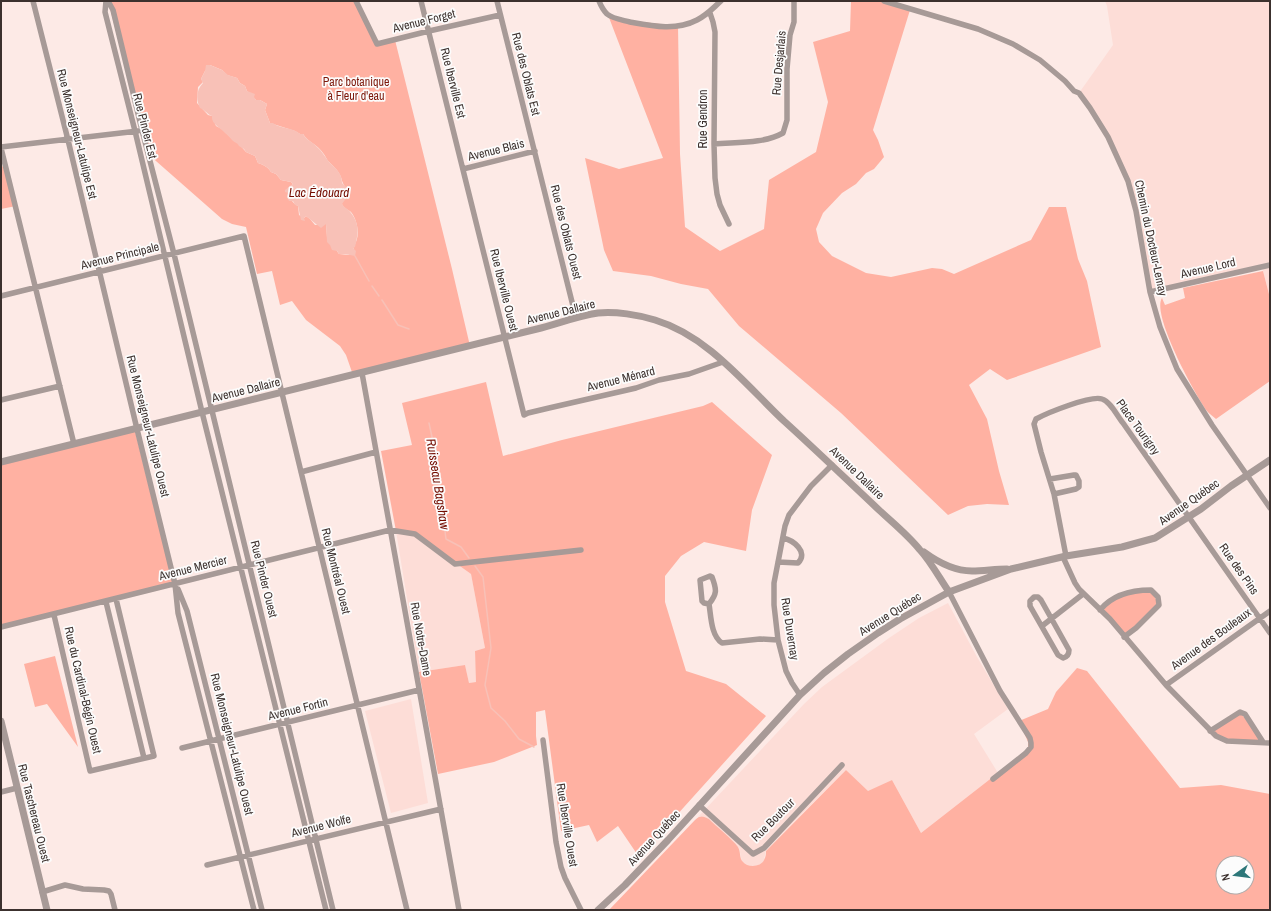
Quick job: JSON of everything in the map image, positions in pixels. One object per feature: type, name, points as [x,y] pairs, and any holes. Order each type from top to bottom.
[{"type":"street","name":"Rue Monseigneur-Latulipe Est","points":[[32,1],[100,272]]},
{"type":"street","name":"Rue Pinder Est","points":[[107,1],[113,10],[174,254]]},
{"type":"street","name":"Rue Pinder Est","points":[[107,1],[105,12],[136,131],[165,256]]},
{"type":"street","name":"Avenue Forget","points":[[356,1],[377,44],[500,15]]},
{"type":"street","name":"Rue Iberville Est","points":[[421,1],[463,169]]},
{"type":"street","name":"Rue des Oblats Est","points":[[497,1],[535,151]]},
{"type":"street","points":[[599,1],[602,9],[608,15],[617,19],[662,27],[688,24],[710,13],[721,1]]},
{"type":"street","name":"Rue Desjarlais","points":[[714,144],[760,140],[782,133],[787,120],[787,69],[790,35],[794,22],[794,1]]},
{"type":"street","name":"Chemin du Docteur-Lemay","points":[[884,1],[978,29],[1013,44],[1040,60],[1065,81],[1074,91],[1079,93],[1108,137],[1128,181],[1136,211],[1150,292],[1160,327],[1177,370],[1212,425],[1270,508]]},
{"type":"street","name":"Rue Gendron","points":[[710,13],[714,32],[714,144],[717,194],[722,211],[729,224]]},
{"type":"street","points":[[74,444],[1,147],[142,130]]},
{"type":"street","name":"Avenue Blais","points":[[463,169],[535,151]]},
{"type":"street","name":"Rue des Oblats Ouest","points":[[535,151],[576,318]]},
{"type":"street","name":"Rue Iberville Ouest","points":[[463,169],[524,415]]},
{"type":"street","name":"Avenue Principale","points":[[1,296],[244,236]]},
{"type":"street","name":"Rue Montréal Ouest","points":[[244,236],[407,910]]},
{"type":"street","name":"Rue Pinder Ouest","points":[[174,254],[333,910]]},
{"type":"street","name":"Rue Pinder Ouest","points":[[165,256],[202,412],[326,910]]},
{"type":"street","name":"Avenue Lord","points":[[1150,292],[1270,265]]},
{"type":"street","name":"Rue Monseigneur-Latulipe Ouest","points":[[100,272],[136,429],[175,584],[178,613],[254,910]]},
{"type":"street","name":"Avenue Dallaire","points":[[1,462],[598,313],[612,312],[654,319],[673,326],[696,340],[723,362],[921,550],[949,592],[1000,691],[1027,732],[1031,743],[1030,750],[993,779]]},
{"type":"street","name":"Avenue Ménard","points":[[524,415],[542,409],[689,374],[723,362]]},
{"type":"street","name":"Rue Notre-Dame","points":[[362,373],[459,910]]},
{"type":"street","points":[[1,400],[60,386]]},
{"type":"street","name":"Place Tourigny","points":[[1189,517],[1110,405],[1102,399],[1082,401],[1036,419],[1034,424],[1054,494],[1065,556],[1075,583],[1084,594],[1110,619],[1166,685],[1216,736],[1227,741],[1270,743]]},
{"type":"street","points":[[301,472],[376,452]]},
{"type":"street","name":"Avenue Québec","points":[[598,910],[625,885],[800,695],[824,673],[878,633],[949,592],[1011,569],[1065,556],[1122,547],[1155,538],[1189,517],[1270,460]]},
{"type":"street","name":"Rue Duvernay","points":[[800,695],[786,671],[778,640],[774,582],[785,526],[789,515],[811,486],[832,465]]},
{"type":"street","points":[[1050,479],[1076,475],[1079,481],[1079,487],[1076,489],[1054,494]]},
{"type":"street","name":"Rue des Pins","points":[[1189,517],[1270,633]]},
{"type":"street","points":[[390,530],[415,534],[455,564],[581,550]]},
{"type":"street","name":"Avenue Mercier","points":[[1,628],[390,530]]},
{"type":"street","points":[[778,562],[798,563],[802,556],[800,549],[788,539],[783,538]]},
{"type":"street","points":[[921,550],[945,566],[958,570],[972,571],[1011,569]]},
{"type":"street","points":[[710,576],[712,577],[716,592],[708,604],[702,601],[700,580],[710,576]]},
{"type":"street","name":"Rue Monseigneur-Latulipe Ouest","points":[[175,584],[187,611],[262,910]]},
{"type":"street","points":[[1100,610],[1106,603],[1119,595],[1138,590],[1151,590],[1158,597],[1159,605],[1136,628],[1124,637]]},
{"type":"street","points":[[1042,626],[1084,594]]},
{"type":"street","points":[[1032,598],[1040,598],[1069,650],[1069,654],[1066,657],[1063,658],[1058,655],[1042,626],[1029,604],[1032,598]]},
{"type":"street","points":[[106,602],[144,758],[154,756],[116,599]]},
{"type":"street","points":[[708,604],[715,635],[718,641],[722,643],[760,639],[778,640]]},
{"type":"street","name":"Avenue des Bouleaux","points":[[1166,685],[1270,611]]},
{"type":"street","name":"Rue du Cardinal-Bégin Ouest","points":[[54,615],[90,771],[144,758]]},
{"type":"street","name":"Avenue Fortin","points":[[182,748],[212,742],[419,690]]},
{"type":"street","points":[[1210,731],[1240,712],[1245,714],[1263,742]]},
{"type":"street","name":"Rue Taschereau Ouest","points":[[1,721],[47,910]]},
{"type":"street","name":"Rue Iberville Ouest","points":[[543,740],[556,842],[561,867],[567,883],[581,910]]},
{"type":"street","name":"Rue Boutour","points":[[699,805],[753,854],[764,848],[842,765]]},
{"type":"street","points":[[1,792],[17,788]]},
{"type":"street","name":"Avenue Wolfe","points":[[207,865],[441,809]]},
{"type":"street","points":[[42,892],[65,885],[83,889],[109,891],[115,910]]},
{"type":"shaded area","points":[[1105,1],[1270,1],[1270,298],[1262,267],[1150,292],[1136,211],[1117,156],[1079,93],[1113,45]]},
{"type":"shaded area","points":[[396,531],[415,534],[471,574],[485,648],[475,651],[477,682],[469,683],[465,665],[419,672]]},
{"type":"shaded area","points":[[948,603],[977,657],[1008,709],[974,734],[998,773],[921,833],[892,780],[868,792],[846,770],[766,850],[764,860],[761,864],[757,866],[750,866],[742,862],[739,848],[709,819],[701,816],[698,817],[804,704],[822,687],[919,618]]},
{"type":"shaded area","points":[[411,699],[428,803],[391,813],[365,711]]},
{"type":"green space","name":"Parc botanique à Fleur d'eau","points":[[108,1],[356,1],[377,44],[395,40],[470,346],[353,375],[346,355],[340,346],[306,320],[292,301],[280,305],[272,271],[257,274],[246,227],[232,224],[222,219],[148,154]],"holes":[[[210,65],[222,70],[227,75],[237,78],[256,100],[260,100],[267,104],[265,110],[270,123],[303,134],[321,150],[328,161],[338,171],[347,189],[342,204],[351,212],[358,230],[357,239],[353,247],[354,250],[349,255],[339,254],[327,237],[326,224],[315,225],[306,216],[304,218],[299,215],[298,206],[290,198],[288,188],[293,184],[291,182],[281,180],[266,166],[258,163],[255,156],[246,152],[222,129],[216,126],[212,116],[208,115],[197,103],[198,87],[203,82],[201,79],[205,71]]]},
{"type":"green space","points":[[851,1],[884,1],[910,10],[873,130],[884,157],[874,169],[866,173],[856,184],[842,193],[823,213],[816,229],[819,242],[832,256],[866,273],[891,277],[932,268],[942,269],[954,274],[1031,240],[1049,207],[1066,207],[1078,259],[1087,281],[1101,347],[1007,380],[990,369],[969,385],[987,419],[999,471],[1009,505],[987,504],[968,506],[948,515],[841,413],[739,326],[708,289],[651,276],[613,271],[604,250],[585,158],[619,169],[663,158],[608,15],[617,19],[678,26],[680,154],[685,227],[720,251],[764,229],[769,180],[816,152],[828,102],[813,42],[850,31]]},
{"type":"green space","points":[[5,164],[16,206],[1,209],[1,168]]},
{"type":"green space","points":[[1263,271],[1270,298],[1270,381],[1216,419],[1208,412],[1201,402],[1176,354],[1163,320],[1160,307],[1162,298],[1165,305],[1185,298],[1183,288]]},
{"type":"green space","points":[[486,382],[503,456],[562,440],[703,406],[712,402],[772,455],[752,510],[746,551],[704,542],[681,556],[665,576],[665,602],[686,671],[726,684],[766,716],[639,857],[618,826],[597,842],[589,825],[561,831],[545,710],[536,712],[537,745],[494,762],[438,774],[419,672],[465,665],[469,683],[476,682],[475,651],[485,648],[471,574],[415,534],[396,531],[381,451],[412,445],[402,403]]},
{"type":"green space","points":[[135,431],[173,583],[1,627],[1,465]]},
{"type":"green space","points":[[1151,590],[1159,605],[1124,637],[1100,610],[1119,595]]},
{"type":"green space","points":[[55,656],[78,747],[47,704],[35,707],[24,664]]},
{"type":"green space","points":[[1077,668],[1087,671],[1180,788],[1221,785],[1270,794],[1270,907],[1268,910],[609,910],[695,820],[700,817],[709,819],[732,840],[738,847],[741,859],[745,864],[754,866],[760,864],[765,859],[766,851],[846,770],[868,791],[892,780],[921,833],[1021,755],[1028,748],[1028,742],[1019,721],[1048,709],[1056,692]]},
{"type":"green space","points":[[1240,712],[1263,742],[1227,741],[1210,731]]},
{"type":"water","name":"Lac Édouard","points":[[206,65],[222,70],[228,75],[237,78],[240,83],[245,86],[247,91],[255,94],[254,97],[256,100],[260,100],[267,104],[265,110],[270,123],[303,134],[322,152],[338,171],[341,176],[342,183],[347,188],[347,197],[342,204],[354,217],[358,229],[355,247],[353,248],[356,251],[355,256],[339,254],[337,251],[332,250],[327,242],[326,224],[321,228],[306,216],[304,218],[305,221],[301,220],[298,206],[295,205],[293,201],[289,201],[287,197],[288,193],[285,192],[285,190],[293,184],[291,182],[281,180],[266,166],[258,163],[255,156],[246,152],[233,141],[214,123],[212,116],[200,108],[197,95],[203,83],[201,79]]},
{"type":"waterway","name":"Ruisseau Bagshaw","points":[[355,256],[369,281]]},
{"type":"waterway","name":"Ruisseau Bagshaw","points":[[372,286],[379,296]]},
{"type":"waterway","name":"Ruisseau Bagshaw","points":[[382,300],[398,325],[409,329]]},
{"type":"waterway","name":"Ruisseau Bagshaw","points":[[429,423],[435,451],[446,539],[461,547],[469,558]]},
{"type":"waterway","name":"Ruisseau Bagshaw","points":[[475,566],[483,577],[491,648],[485,685],[491,708],[505,721],[519,739],[534,747]]}]
